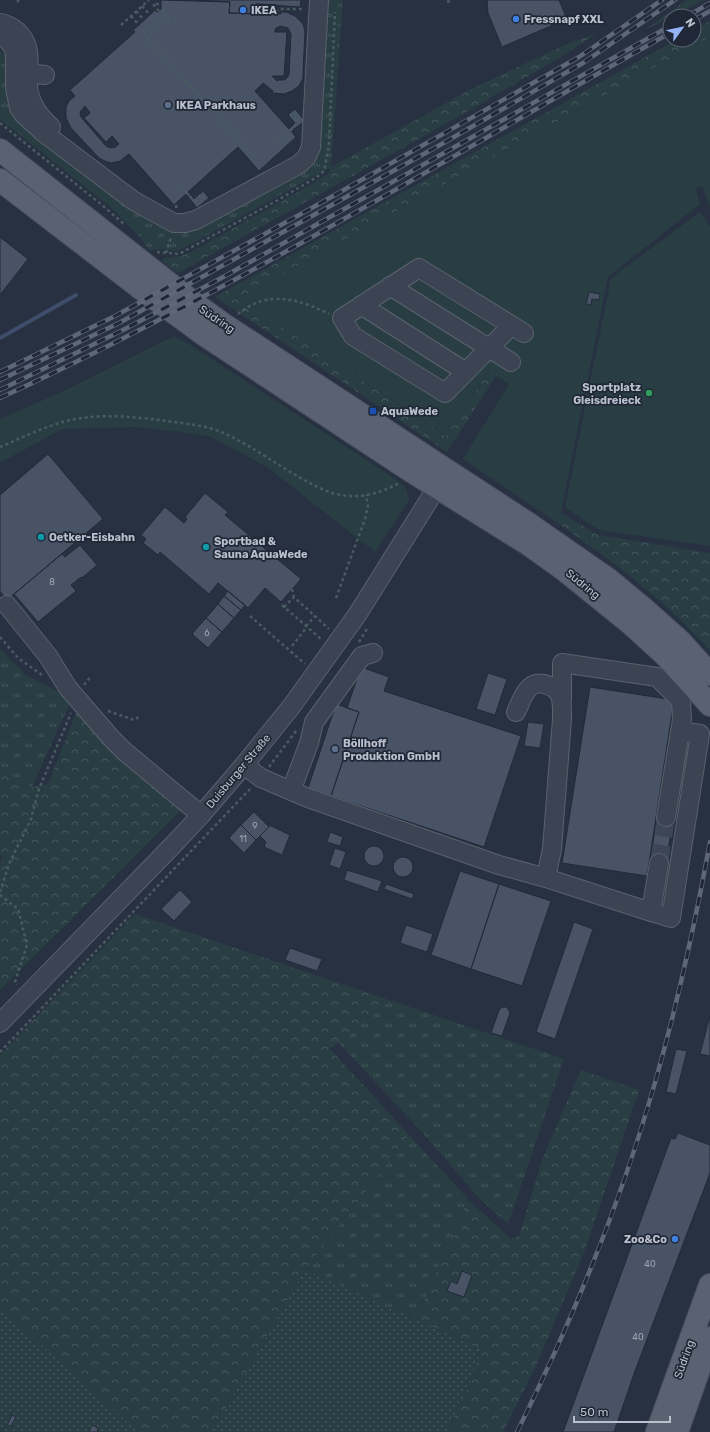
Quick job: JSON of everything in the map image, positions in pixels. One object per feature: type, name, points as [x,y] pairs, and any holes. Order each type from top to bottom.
[{"type":"main road","name":"Südring","points":[[0,150],[162,279],[217,320],[442,479],[528,544],[564,569],[631,624],[665,655],[710,705]]},
{"type":"main road","name":"Südring","points":[[0,180],[138,288],[206,336],[442,479],[529,524],[608,579],[680,641],[710,674]]},
{"type":"main road","name":"Südring","points":[[657,1432],[710,1285]]},
{"type":"main road","name":"Südring","points":[[677,1432],[710,1338]]},
{"type":"street","points":[[0,35],[5,37],[13,47],[15,55],[17,98],[19,108],[24,115],[44,133],[134,201],[174,223],[185,223],[196,220],[298,165],[306,158],[312,147],[319,0]]},
{"type":"street","points":[[0,23],[13,28],[26,44],[37,74],[28,86],[30,98],[33,105],[47,123],[66,140],[138,194],[153,211]]},
{"type":"street","points":[[0,138],[74,208]]},
{"type":"street","points":[[419,268],[518,329],[489,348],[445,392],[353,336],[342,318],[361,305],[419,268]]},
{"type":"street","points":[[390,286],[511,362]]},
{"type":"street","points":[[361,305],[466,372]]},
{"type":"street","name":"Duisburger Straße","points":[[0,1023],[201,815],[244,765],[316,674],[357,616],[442,479]]},
{"type":"street","points":[[7,605],[48,656],[73,694],[124,750],[201,815]]},
{"type":"street","points":[[291,791],[314,722],[362,656],[373,653]]},
{"type":"street","points":[[546,878],[552,849],[562,719],[562,663],[657,677],[681,701],[682,718],[666,817]]},
{"type":"street","points":[[516,712],[524,694],[529,688],[536,684],[553,687],[559,693],[562,701]]},
{"type":"street","points":[[244,765],[261,778],[291,791],[499,865],[546,878],[671,918],[700,734],[680,731]]},
{"type":"street","points":[[651,912],[659,863]]},
{"type":"path","points":[[120,25],[149,0],[159,11]]},
{"type":"path","points":[[447,2],[453,0]]},
{"type":"path","points":[[153,4],[161,4]]},
{"type":"path","points":[[142,6],[150,15]]},
{"type":"path","points":[[163,9],[163,13],[168,18],[177,19]]},
{"type":"path","points":[[276,12],[279,9],[302,9]]},
{"type":"path","points":[[136,11],[144,20]]},
{"type":"path","points":[[131,16],[139,25]]},
{"type":"path","points":[[148,36],[168,18]]},
{"type":"path","points":[[155,21],[159,26]]},
{"type":"path","points":[[149,26],[154,31]]},
{"type":"path","points":[[144,31],[148,36],[146,38],[255,158]]},
{"type":"path","points":[[275,139],[284,137],[302,120],[294,112],[291,115],[298,123]]},
{"type":"path","points":[[178,183],[194,202]]},
{"type":"path","points":[[234,316],[250,306],[265,300],[284,299],[308,304],[335,317],[342,318]]},
{"type":"path","points":[[0,448],[54,424],[87,418],[143,418],[192,425],[220,431],[239,441],[290,473],[320,488],[342,495],[366,495],[387,489],[404,481]]},
{"type":"path","points":[[336,598],[365,519],[368,506],[366,495]]},
{"type":"path","points":[[292,589],[294,597],[341,639]]},
{"type":"path","points":[[294,597],[283,606],[306,626]]},
{"type":"path","points":[[250,616],[316,674]]},
{"type":"path","points":[[292,646],[315,616]]},
{"type":"path","points":[[0,637],[18,658],[41,675],[73,694],[39,789],[31,819],[9,864],[0,893],[18,909],[28,945],[15,982],[24,998]]},
{"type":"path","points":[[0,1052],[129,917]]},
{"type":"green space","points":[[326,0],[343,0],[331,167],[178,251],[161,249],[150,251],[139,236],[113,209],[0,119],[0,50],[6,59],[22,119],[160,226],[167,229],[309,164],[318,154]]},
{"type":"green space","points":[[687,0],[703,0],[688,8],[676,8]]},
{"type":"green space","points":[[662,18],[662,21],[645,30]]},
{"type":"green space","points":[[710,21],[710,37],[702,41],[702,26]]},
{"type":"green space","points":[[597,33],[558,59],[433,131],[178,273],[161,260],[181,256],[193,251],[328,174],[331,167],[475,87],[567,44]]},
{"type":"green space","points":[[710,37],[710,207],[702,186],[695,188],[700,204],[608,277],[561,513],[556,522],[463,459],[509,384],[489,372],[446,436],[240,298],[690,48],[702,48],[702,41]]},
{"type":"green space","points":[[662,48],[690,48],[240,298],[445,436],[489,372],[496,376],[447,452],[215,297]]},
{"type":"green space","name":"Sportplatz Gleisdreieck","points":[[700,212],[710,226],[710,546],[599,530],[565,507],[611,278]]},
{"type":"green space","points":[[174,336],[189,344],[397,480],[406,488],[409,500],[375,552],[267,467],[209,436],[138,427],[62,429],[0,463],[0,419],[64,391]]},
{"type":"green space","points":[[561,513],[598,535],[710,553],[710,651],[693,632],[637,582],[556,522]]},
{"type":"green space","points":[[0,649],[26,675],[65,695],[69,705],[32,787],[0,769]]},
{"type":"green space","points":[[76,713],[95,713],[192,799],[0,990],[0,863],[2,858],[0,854],[0,769],[32,787],[48,784]]},
{"type":"green space","points":[[135,914],[389,1000],[330,1049],[409,1135],[305,1270],[212,1432],[138,1432],[0,1308],[0,1055]]},
{"type":"green space","points":[[389,1000],[564,1059],[508,1224],[481,1200],[419,1129],[338,1042]]},
{"type":"green space","points":[[581,1070],[639,1090],[585,1250],[536,1366],[503,1432],[447,1432],[468,1387],[481,1350],[416,1319],[468,1200],[511,1239],[519,1236],[543,1157]]},
{"type":"green space","points":[[409,1135],[468,1199],[416,1319],[305,1270]]},
{"type":"green space","points":[[305,1270],[416,1319],[481,1350],[468,1387],[447,1432],[212,1432]]},
{"type":"green space","points":[[0,1308],[138,1432],[0,1432]]},
{"type":"building","name":"IKEA Parkhaus","points":[[161,0],[230,2],[229,13],[255,14],[256,4],[277,5],[276,13],[281,14],[281,12],[286,12],[295,16],[303,24],[305,31],[303,78],[299,86],[284,94],[272,93],[273,91],[263,83],[255,91],[289,129],[295,123],[288,115],[295,109],[305,121],[291,131],[296,137],[259,171],[238,147],[188,192],[194,199],[203,191],[209,198],[197,208],[186,194],[174,205],[129,154],[120,161],[111,163],[99,158],[71,128],[66,118],[66,107],[69,101],[75,96],[70,90],[135,32],[133,30],[155,10],[157,12],[161,9]],"holes":[[[280,26],[288,28],[291,34],[289,74],[284,80],[277,81],[272,76],[284,76],[287,32],[275,32],[275,29]],[[85,106],[90,113],[84,118],[106,142],[112,136],[119,144],[110,148],[106,146],[81,117],[80,112]]]},
{"type":"building","name":"IKEA","points":[[195,0],[301,0],[300,7],[256,4],[255,14],[229,13],[230,2]]},
{"type":"building","points":[[487,0],[559,0],[567,19],[502,47],[488,13]]},
{"type":"building","points":[[0,237],[28,259],[0,295]]},
{"type":"building","points":[[589,292],[600,294],[599,300],[592,299],[591,305],[586,304]]},
{"type":"building","name":"Oetker-Eisbahn","points":[[48,454],[103,519],[7,600],[0,591],[0,495]]},
{"type":"building","name":"Sportbad & Sauna AquaWede","points":[[205,493],[228,512],[225,515],[301,579],[281,602],[265,588],[248,608],[218,583],[209,594],[160,552],[158,555],[143,543],[146,539],[141,535],[165,507],[184,523],[187,519],[185,517]]},
{"type":"building","points":[[80,545],[97,565],[71,585],[76,591],[38,622],[14,594],[62,554],[65,557]]},
{"type":"building","points":[[228,591],[245,605],[241,610],[224,596]]},
{"type":"building","points":[[224,596],[241,610],[234,618],[218,604]]},
{"type":"building","points":[[218,604],[234,618],[222,632],[206,618]]},
{"type":"building","points":[[206,618],[222,632],[208,648],[192,634]]},
{"type":"building","points":[[361,667],[389,677],[384,691],[521,736],[484,847],[331,796],[359,712],[347,708]]},
{"type":"building","points":[[488,673],[507,679],[495,715],[476,709]]},
{"type":"building","points":[[590,687],[674,700],[647,876],[562,863]]},
{"type":"building","points":[[336,704],[359,712],[331,796],[308,788]]},
{"type":"building","points":[[528,722],[544,724],[540,748],[524,746]]},
{"type":"building","points":[[254,812],[269,827],[256,840],[241,825]]},
{"type":"building","points":[[657,816],[673,818],[666,864],[650,862]]},
{"type":"building","points":[[241,825],[256,840],[244,853],[229,838]]},
{"type":"building","points":[[269,825],[290,835],[282,855],[264,847],[266,842],[260,836],[269,827]]},
{"type":"building","points":[[330,832],[343,837],[340,846],[327,842]]},
{"type":"building","points":[[370,846],[378,846],[384,852],[384,860],[378,866],[370,866],[364,860],[364,852]]},
{"type":"building","points":[[335,848],[346,852],[340,869],[329,865]]},
{"type":"building","points":[[399,857],[407,857],[413,863],[413,871],[407,877],[399,877],[393,871],[393,863]]},
{"type":"building","points":[[347,870],[382,881],[378,892],[344,880]]},
{"type":"building","points":[[460,871],[499,884],[471,969],[431,955]]},
{"type":"building","points":[[386,884],[414,894],[412,899],[384,889]]},
{"type":"building","points":[[499,884],[551,901],[522,986],[471,969]]},
{"type":"building","points":[[180,890],[192,902],[174,921],[161,909]]},
{"type":"building","points":[[574,922],[593,929],[555,1039],[536,1032]]},
{"type":"building","points":[[406,925],[433,934],[427,952],[400,943]]},
{"type":"building","points":[[290,948],[322,959],[317,971],[285,960]]},
{"type":"building","points":[[502,1007],[507,1007],[510,1013],[502,1036],[491,1033],[499,1010]]},
{"type":"building","points":[[710,1015],[710,1056],[700,1054]]},
{"type":"building","points":[[676,1049],[687,1051],[676,1094],[666,1092]]},
{"type":"building","points":[[678,1133],[710,1145],[710,1173],[635,1371],[614,1432],[563,1432],[671,1138],[675,1139]]},
{"type":"building","points":[[462,1271],[472,1275],[464,1297],[447,1291],[451,1281],[457,1284]]},
{"type":"building","points":[[12,1415],[16,1417],[11,1426],[7,1425]]},
{"type":"building","points":[[92,1425],[98,1428],[97,1432],[89,1432]]},
{"type":"waterway","points":[[0,338],[76,295]]},
{"type":"tunnel","points":[[659,863],[666,817]]},
{"type":"railway","points":[[0,372],[115,316],[310,209],[579,57],[662,0]]},
{"type":"railway","points":[[0,380],[119,323],[440,145],[583,63],[675,0]]},
{"type":"railway","points":[[702,8],[710,3]]},
{"type":"railway","points":[[702,16],[710,11]]},
{"type":"railway","points":[[0,390],[123,330],[225,276],[662,30]]},
{"type":"railway","points":[[0,398],[86,357],[255,269],[662,38]]},
{"type":"railway","points":[[517,1432],[576,1305],[610,1219],[641,1130],[678,995],[692,934],[710,842]]},
{"type":"place","name":"IKEA","points":[[243,10]]},
{"type":"place","name":"Fressnapf XXL","points":[[516,19]]},
{"type":"place","name":"IKEA Parkhaus","points":[[168,105]]},
{"type":"place","name":"Sportplatz Gleisdreieck","points":[[649,393]]},
{"type":"place","name":"AquaWede","points":[[373,411]]},
{"type":"place","name":"Oetker-Eisbahn","points":[[41,537]]},
{"type":"place","name":"Sportbad & Sauna AquaWede","points":[[206,547]]},
{"type":"place","name":"Böllhoff Produktion GmbH","points":[[335,749]]},
{"type":"place","name":"Zoo&Co","points":[[675,1239]]}]
